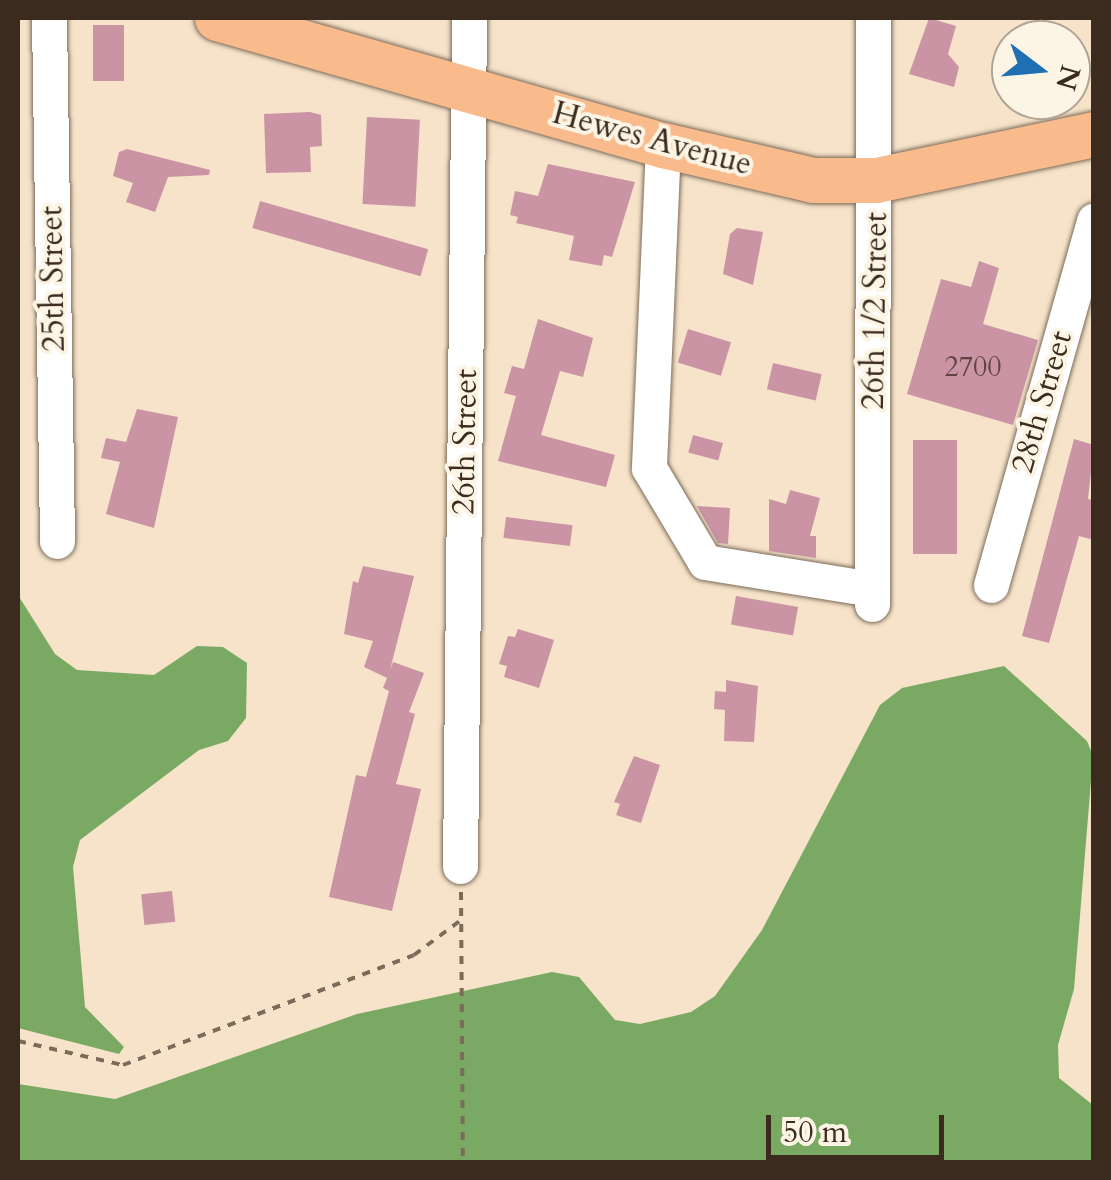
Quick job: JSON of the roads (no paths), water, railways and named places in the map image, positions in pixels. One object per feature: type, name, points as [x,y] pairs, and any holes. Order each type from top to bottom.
[{"type":"main road","name":"Hewes Avenue","points":[[231,20],[664,145],[814,180],[876,180],[1094,134]]},
{"type":"street","name":"25th Street","points":[[49,18],[57,541]]},
{"type":"street","name":"26th Street","points":[[460,866],[469,18]]},
{"type":"street","name":"26th 1/2 Street","points":[[664,145],[649,468],[705,562],[872,597],[876,180],[873,18]]},
{"type":"street","name":"28th Street","points":[[991,585],[1094,220]]}]
